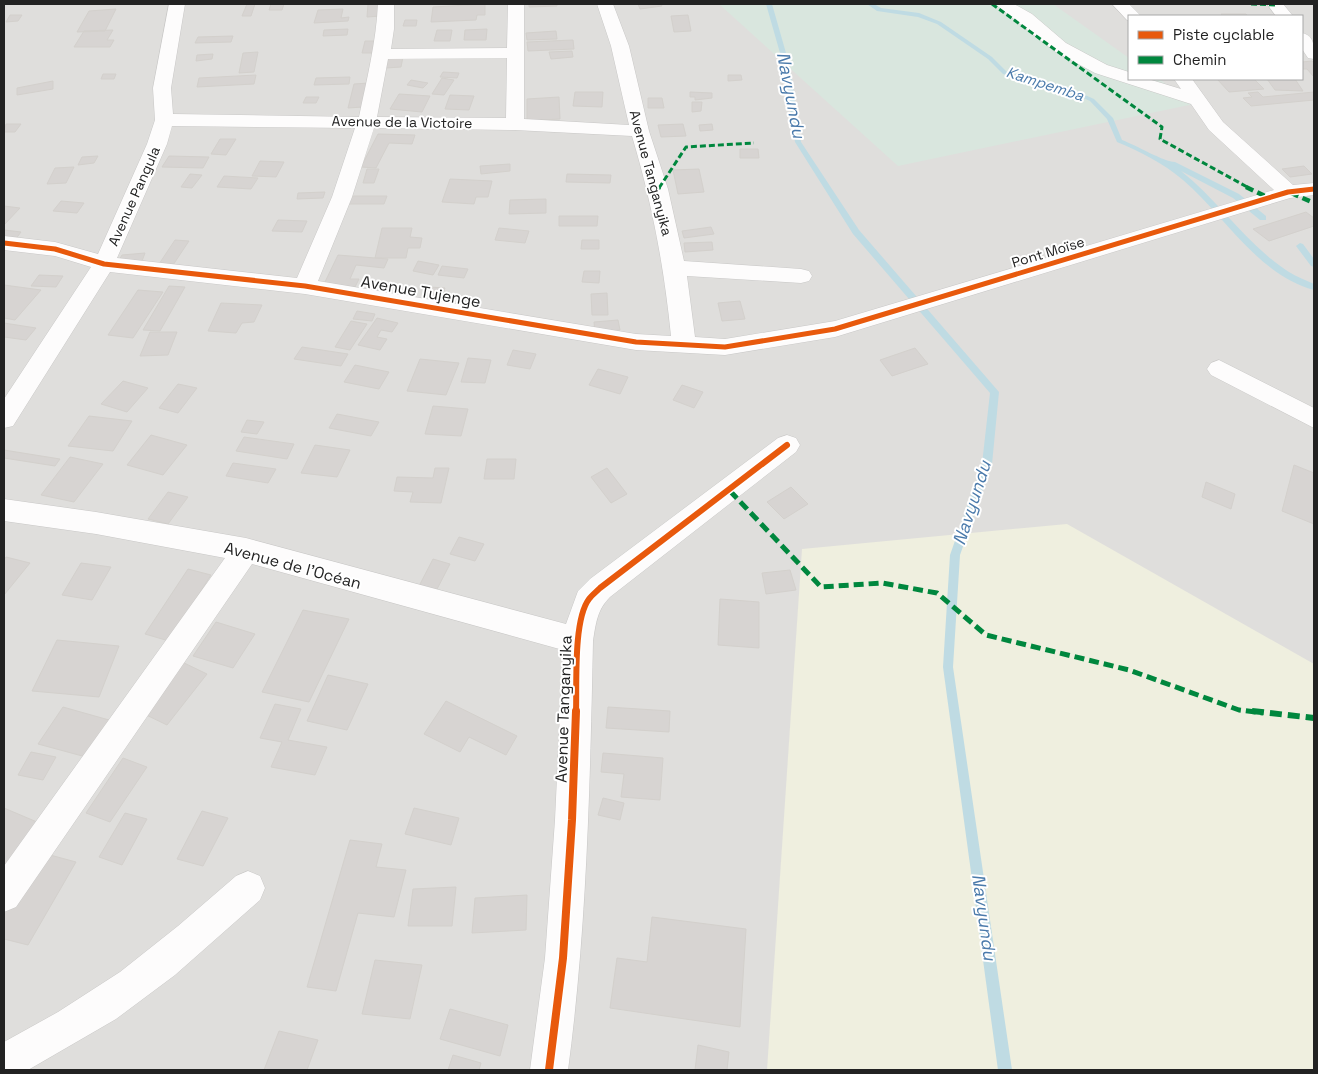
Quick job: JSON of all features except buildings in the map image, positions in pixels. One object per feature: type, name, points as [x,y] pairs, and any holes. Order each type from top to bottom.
[{"type":"street","name":"Avenue Pangula","points":[[4,419],[104,264],[157,144],[164,120],[162,88],[177,4]]},
{"type":"street","points":[[305,286],[342,197],[367,121],[379,54],[386,29],[386,4]]},
{"type":"street","points":[[515,124],[516,4]]},
{"type":"street","name":"Avenue Tanganyika","points":[[605,4],[620,46],[640,131],[658,189],[675,268],[684,346]]},
{"type":"street","points":[[1003,4],[1026,18],[1060,47],[1101,69],[1128,77]]},
{"type":"street","points":[[1120,4],[1132,15]]},
{"type":"street","points":[[1275,4],[1283,15]]},
{"type":"street","points":[[1303,39],[1314,54]]},
{"type":"street","points":[[379,54],[517,52]]},
{"type":"street","points":[[1136,80],[1197,100]]},
{"type":"street","points":[[1184,80],[1216,126],[1279,195]]},
{"type":"street","name":"Avenue de la Victoire","points":[[164,120],[515,124],[640,131]]},
{"type":"street","name":"Pont Moïse","points":[[835,329],[1279,195],[1314,189]]},
{"type":"street","name":"Avenue Tujenge","points":[[4,243],[42,245],[70,251],[104,264],[305,286],[395,300],[553,330],[636,342],[725,347],[835,329]]},
{"type":"street","points":[[675,268],[801,276]]},
{"type":"street","points":[[1219,369],[1314,419]]},
{"type":"street","name":"Avenue Tanganyika","points":[[549,1070],[564,958],[572,820],[578,641],[582,616],[588,600],[600,588],[642,558],[787,445]]},
{"type":"street","name":"Avenue de l'Océan","points":[[4,510],[96,523],[246,550],[578,641]]},
{"type":"street","points":[[4,895],[246,550]]},
{"type":"street","points":[[4,1062],[51,1040],[149,974],[195,937],[248,888]]},
{"type":"shaded area","points":[[4,4],[1314,4],[1314,1070],[4,1070]]},
{"type":"shaded area","points":[[719,4],[1053,4],[1128,57],[1128,80],[1160,80],[1194,104],[898,166]]},
{"type":"green space","points":[[1067,524],[1314,664],[1314,1070],[767,1070],[802,549]]},
{"type":"waterway","name":"Navyundu","points":[[769,4],[787,67],[798,142],[856,232],[995,392],[987,464],[955,555],[948,667],[1005,1070]]},
{"type":"waterway","name":"Kampemba","points":[[870,4],[879,10],[919,15],[939,23],[990,58],[1005,73],[1063,87],[1092,100],[1110,118],[1119,141],[1149,154],[1186,178],[1261,254],[1289,276],[1314,287]]},
{"type":"waterway","points":[[1172,164],[1236,196],[1263,218]]},
{"type":"waterway","points":[[1300,246],[1314,264]]},
{"type":"marked path","points":[[992,4],[1162,127],[1160,139],[1230,179],[1269,198]]},
{"type":"marked path","points":[[1251,4],[1276,5]]},
{"type":"marked path","points":[[658,189],[686,147],[754,143]]},
{"type":"marked path","points":[[1291,193],[1314,203]]},
{"type":"marked path","points":[[730,491],[821,587],[882,583],[937,593],[986,635],[1129,670],[1239,710],[1314,718]]},
{"type":"cycle path","points":[[4,243],[55,249],[80,255],[104,264],[305,286],[636,342],[725,347],[835,329],[1288,192],[1314,189]]},
{"type":"cycle path","points":[[549,1070],[563,958],[572,820],[578,641],[582,616],[588,600],[600,588],[642,558],[787,445]]}]
